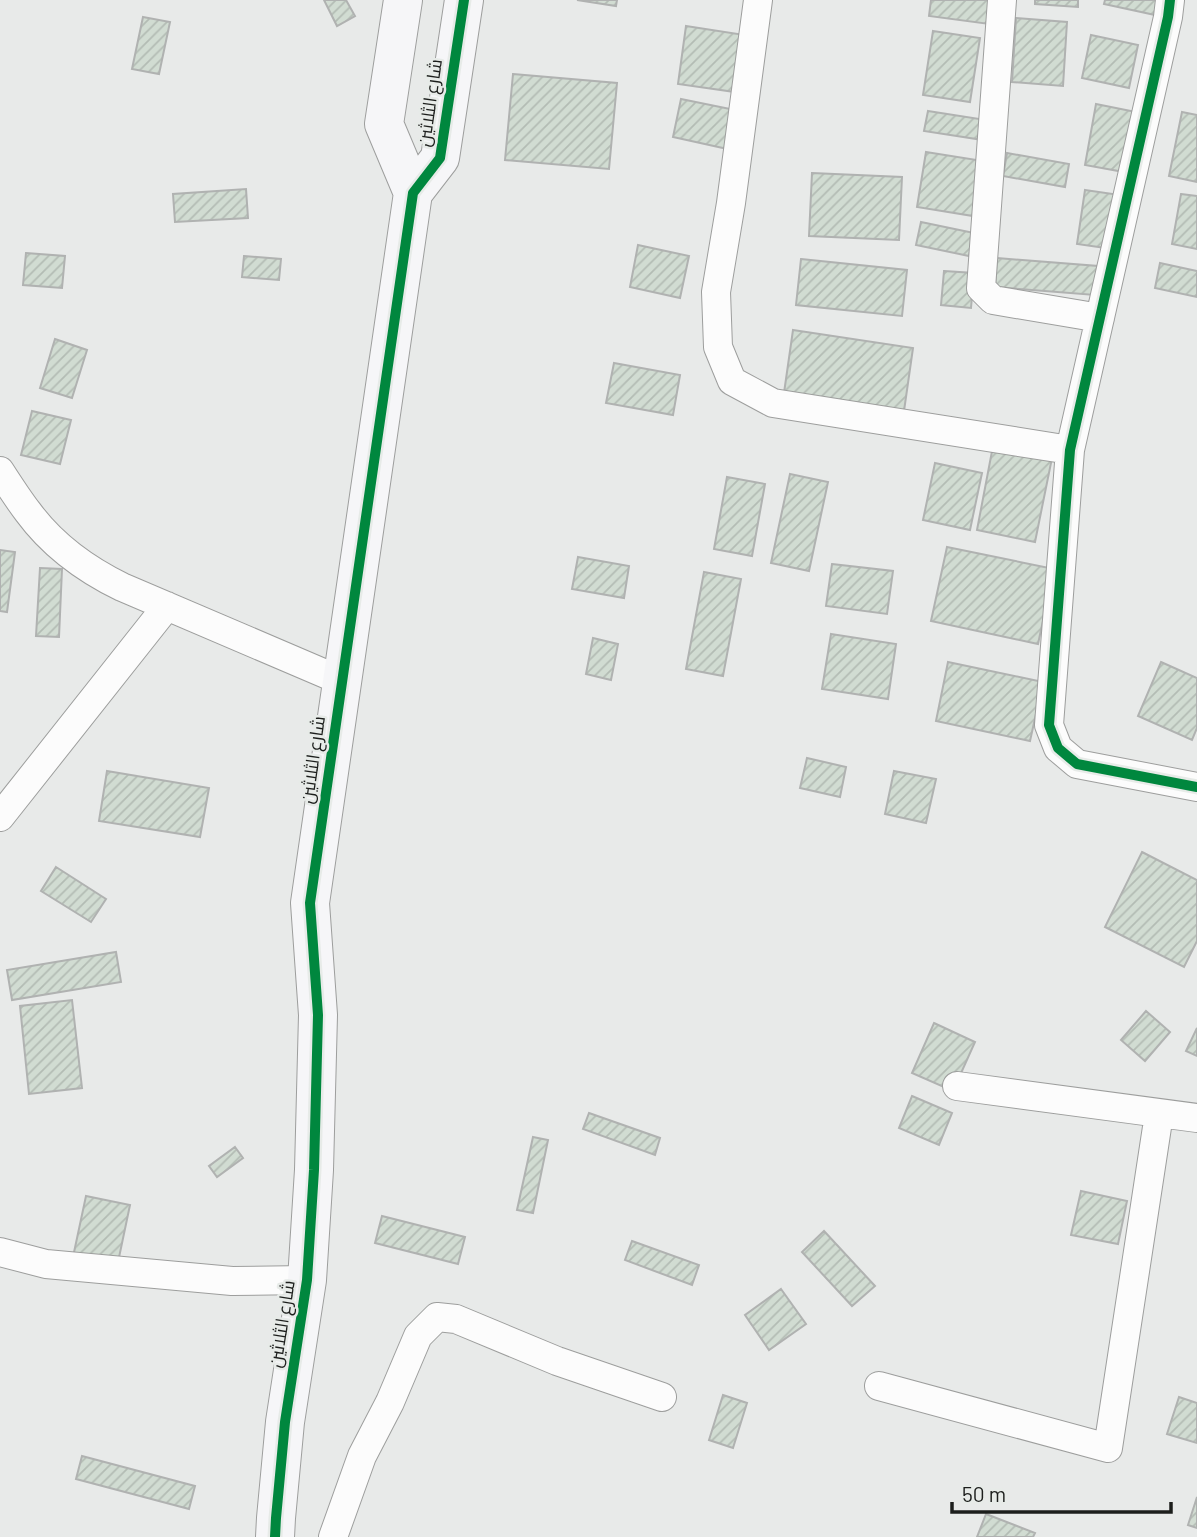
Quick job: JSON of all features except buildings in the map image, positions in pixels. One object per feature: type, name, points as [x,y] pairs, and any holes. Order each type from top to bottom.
[{"type":"street","name":"شارع الثلاثين","points":[[402,0],[384,124],[413,193]]},
{"type":"street","name":"شارع الثلاثين","points":[[275,1537],[285,1422],[307,1280],[314,1170],[318,1015],[310,903],[413,193],[440,158],[464,0]]},
{"type":"street","points":[[758,0],[731,203],[716,292],[718,348],[732,381],[773,403],[1070,450]]},
{"type":"street","points":[[1002,0],[981,288],[993,300],[1100,318]]},
{"type":"street","points":[[1170,0],[1070,450],[1049,725],[1058,748],[1077,764],[1197,787]]},
{"type":"street","points":[[0,471],[27,512],[43,530],[80,563],[100,576],[342,681]]},
{"type":"street","points":[[0,817],[167,606]]},
{"type":"street","points":[[957,1086],[1197,1118]]},
{"type":"street","points":[[880,1386],[1108,1448],[1159,1114]]},
{"type":"street","points":[[0,1252],[46,1264],[232,1280],[307,1280]]},
{"type":"street","points":[[333,1537],[362,1456],[390,1402],[418,1336],[437,1317],[456,1319],[557,1361],[662,1397]]},
{"type":"cycle path","points":[[275,1537],[285,1422],[307,1280],[314,1170],[318,1015],[310,903],[413,193],[440,158],[464,0]]},
{"type":"cycle path","points":[[1170,0],[1070,450],[1049,725],[1058,748],[1077,764],[1197,787]]}]
